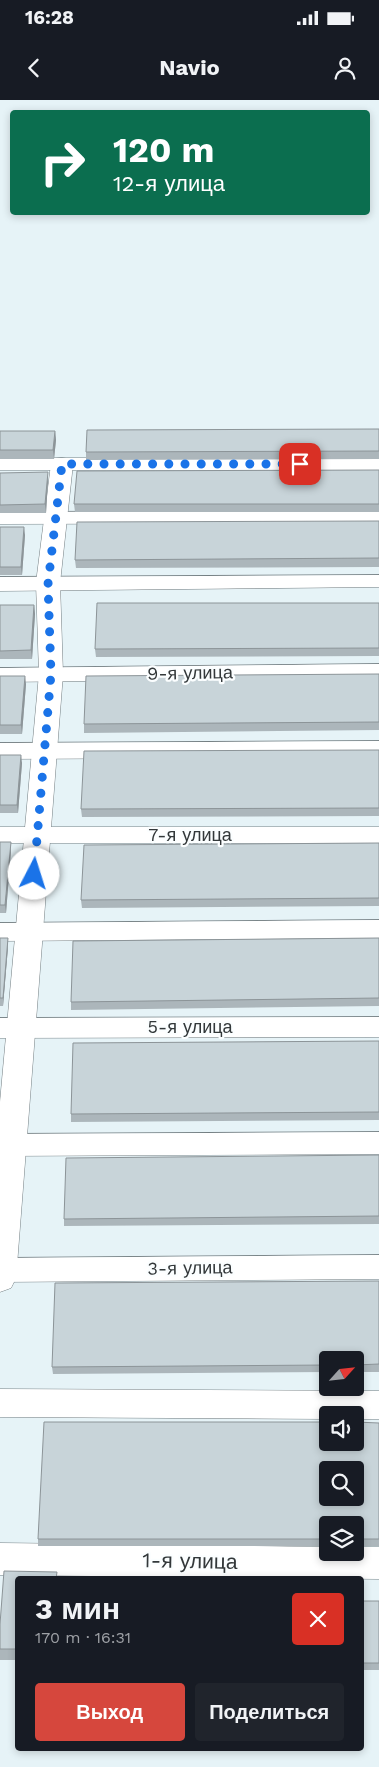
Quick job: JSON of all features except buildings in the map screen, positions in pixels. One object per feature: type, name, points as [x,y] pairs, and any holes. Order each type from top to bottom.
[{"type":"street","points":[[0,1278],[10,1028],[29,932],[51,674],[48,584],[62,464]]},
{"type":"lane","points":[[0,464],[379,464]]},
{"type":"lane","points":[[0,518],[379,517]]},
{"type":"lane","points":[[0,584],[379,581]]},
{"type":"lane","name":"9-я улица","points":[[0,675],[379,672]]},
{"type":"lane","points":[[0,751],[379,749]]},
{"type":"lane","name":"7-я улица","points":[[0,836],[379,835]]},
{"type":"lane","points":[[0,932],[379,929]]},
{"type":"lane","name":"5-я улица","points":[[10,1028],[379,1027]]},
{"type":"lane","points":[[5,1145],[379,1143]]},
{"type":"lane","name":"3-я улица","points":[[0,1270],[379,1267]]},
{"type":"lane","points":[[0,1403],[379,1405]]},
{"type":"lane","name":"1-я улица","points":[[0,1559],[379,1563]]},
{"type":"route","points":[[34,874],[51,674],[48,584],[62,464],[300,464]]}]
